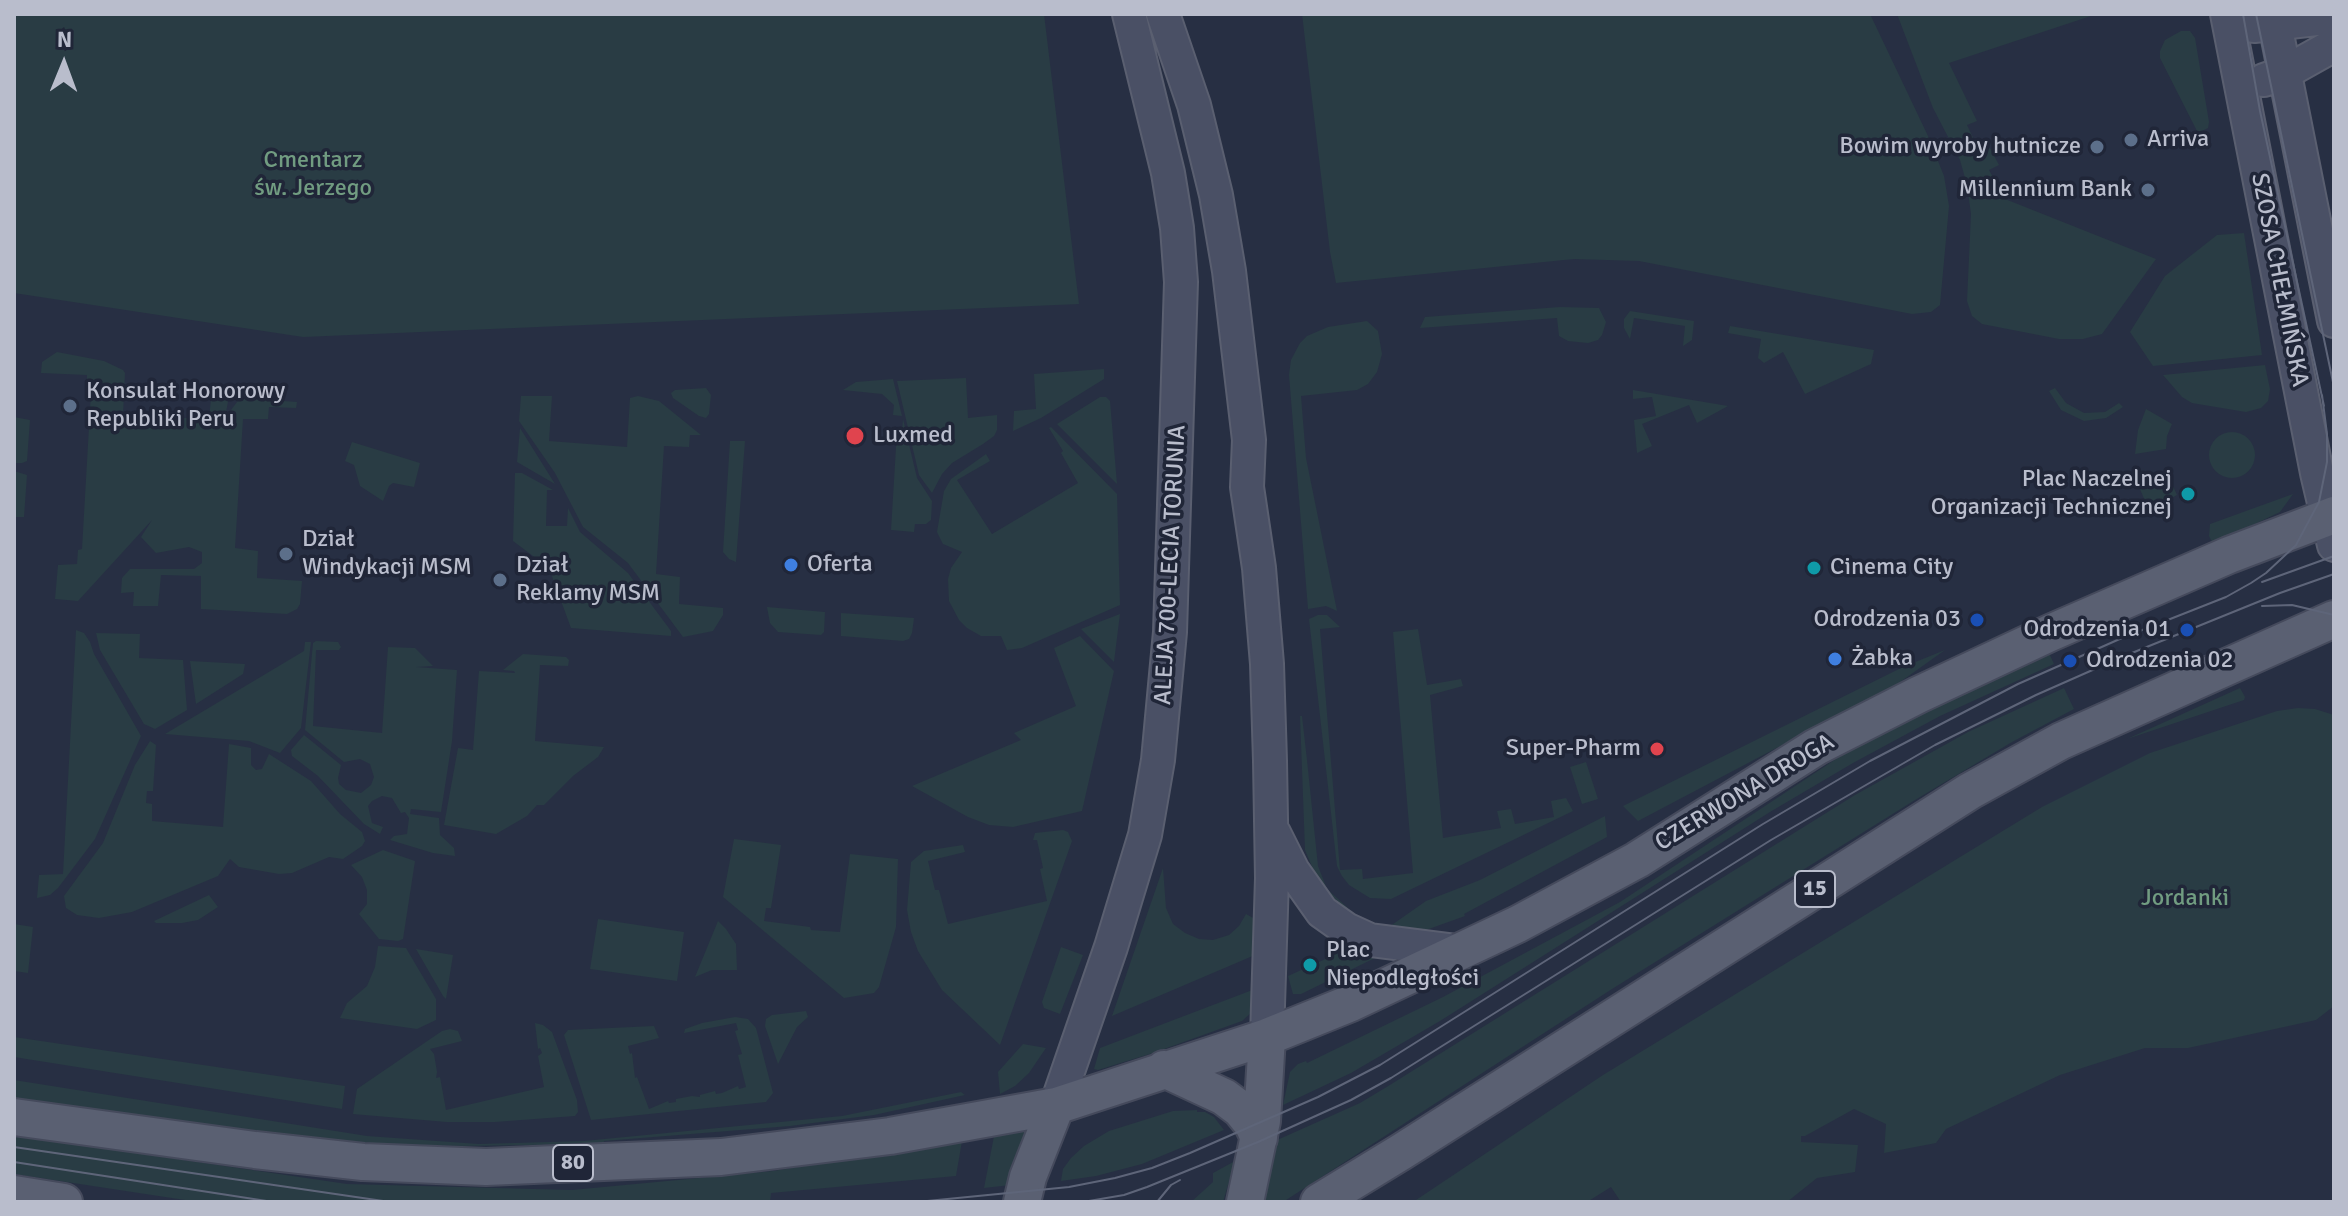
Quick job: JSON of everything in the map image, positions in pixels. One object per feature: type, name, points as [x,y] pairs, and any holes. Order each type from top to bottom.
[{"type":"main road","name":"ALEJA 700-LECIA TORUNIA","points":[[1056,1106],[1111,947],[1145,835],[1158,760],[1170,632],[1181,282],[1177,228],[1168,173],[1129,14]]},
{"type":"main road","points":[[1163,14],[1194,105],[1216,195],[1229,271],[1249,440],[1247,487],[1259,568],[1267,664],[1271,826],[1266,1081],[1259,1138],[1245,1202]]},
{"type":"main road","points":[[2229,22],[2334,17]]},
{"type":"main road","name":"SZOSA CHEŁMIŃSKA","points":[[2274,19],[2334,321]]},
{"type":"main road","name":"SZOSA CHEŁMIŃSKA","points":[[2229,22],[2332,526]]},
{"type":"main road","points":[[2242,87],[2284,73],[2334,45]]},
{"type":"main road","name":"CZERWONA DROGA","points":[[1056,1106],[1267,1037],[1351,1003],[1518,924],[1637,860],[1816,747],[1918,695],[2229,555],[2332,526]]},
{"type":"main road","name":"15","points":[[1319,1202],[1970,791],[2075,734],[2334,619]]},
{"type":"main road","points":[[1271,826],[1293,871],[1322,912],[1346,929],[1370,940],[1457,951]]},
{"type":"main road","points":[[1164,1069],[1224,1097],[1240,1109],[1259,1138]]},
{"type":"main road","name":"80","points":[[14,1117],[348,1160],[486,1167],[721,1157],[890,1136],[1056,1106]]},
{"type":"main road","points":[[1022,1202],[1028,1177],[1056,1106]]},
{"type":"main road","points":[[14,1194],[64,1202]]},
{"type":"green space","name":"Cmentarz św. Jerzego","points":[[14,14],[1044,14],[1079,304],[303,337],[14,293]]},
{"type":"green space","points":[[1302,14],[1870,14],[1944,176],[1949,206],[1940,305],[1931,312],[1912,314],[1639,261],[1574,259],[1336,283]]},
{"type":"green space","points":[[1897,14],[2097,14],[1949,63],[1977,121],[1967,125],[1980,152],[1990,148],[1999,165],[1989,170],[2005,199],[2156,259],[2102,334],[2083,339],[2059,339],[1982,324],[1972,316],[1967,301],[1971,214],[1967,185],[1960,160],[1933,108]]},
{"type":"green space","points":[[2181,31],[2190,31],[2195,38],[2209,122],[2208,128],[2198,133],[2160,58],[2165,40]]},
{"type":"green space","points":[[2244,233],[2262,355],[2153,366],[2130,332],[2165,276],[2217,235]]},
{"type":"green space","points":[[1560,307],[1599,308],[1606,322],[1602,335],[1588,343],[1568,341],[1559,336],[1557,318],[1420,328],[1425,317]]},
{"type":"green space","points":[[1630,311],[1694,321],[1692,340],[1683,346],[1685,326],[1634,318],[1630,339],[1624,328],[1624,319]]},
{"type":"green space","points":[[1367,321],[1378,331],[1382,354],[1377,372],[1368,384],[1357,390],[1301,396],[1306,458],[1337,611],[1326,606],[1308,609],[1289,375],[1291,360],[1307,336],[1328,327]]},
{"type":"green space","points":[[1730,326],[1874,350],[1871,364],[1805,394],[1783,352],[1764,363],[1758,358],[1761,339],[1728,333]]},
{"type":"green space","points":[[57,352],[104,361],[123,370],[123,415],[209,419],[211,399],[229,396],[225,418],[243,394],[297,402],[296,408],[269,407],[268,419],[243,419],[235,548],[258,551],[257,578],[302,581],[297,609],[287,614],[201,609],[201,576],[161,575],[158,606],[133,606],[134,592],[121,593],[122,578],[130,569],[194,569],[202,563],[202,552],[189,547],[156,553],[141,537],[152,520],[78,601],[55,599],[58,565],[77,564],[78,550],[82,549],[91,392],[87,391],[87,375],[41,373],[42,362]]},
{"type":"green space","points":[[2265,365],[2270,389],[2268,401],[2261,408],[2246,412],[2192,403],[2182,397],[2163,375]]},
{"type":"green space","points":[[1104,369],[1104,379],[1041,418],[1013,431],[1014,411],[1036,409],[1034,374]]},
{"type":"green space","points":[[966,378],[968,418],[997,415],[997,430],[994,436],[952,463],[932,493],[919,475],[897,381]]},
{"type":"green space","points":[[893,379],[902,416],[893,415],[894,405],[882,394],[843,390],[856,382]]},
{"type":"green space","points":[[706,388],[711,395],[706,418],[673,398],[671,393],[675,390]]},
{"type":"green space","points":[[2055,388],[2066,403],[2084,413],[2105,412],[2119,403],[2123,407],[2106,418],[2084,421],[2061,410],[2049,391]]},
{"type":"green space","points":[[1633,390],[1728,406],[1697,423],[1689,405],[1642,424],[1652,446],[1637,453],[1634,420],[1656,416],[1652,397],[1633,399]]},
{"type":"green space","points":[[521,396],[552,396],[549,441],[627,447],[630,398],[638,396],[659,401],[701,435],[690,435],[689,447],[664,446],[656,574],[680,577],[679,604],[723,608],[723,615],[713,631],[683,637],[628,563],[583,527],[555,473],[519,421]]},
{"type":"green space","points":[[1100,397],[1110,401],[1117,484],[1057,424]]},
{"type":"green space","points":[[2146,409],[2172,424],[2166,449],[2135,454],[2138,430]]},
{"type":"green space","points":[[14,417],[30,420],[27,461],[22,463],[14,463]]},
{"type":"green space","points":[[903,419],[917,478],[932,501],[931,520],[926,524],[915,524],[914,532],[891,530],[897,431],[902,431]]},
{"type":"green space","points":[[1051,427],[1117,494],[1120,605],[1022,648],[1007,650],[1001,636],[981,636],[967,628],[949,601],[948,579],[951,568],[962,552],[943,544],[937,532],[944,491],[951,479],[986,454],[990,461],[957,480],[992,534],[1078,483]]},
{"type":"green space","points":[[520,428],[555,484],[517,462]]},
{"type":"green space","points":[[2232,432],[2248,439],[2255,455],[2248,471],[2232,478],[2216,471],[2209,455],[2216,439]]},
{"type":"green space","points":[[730,441],[745,441],[736,562],[723,552]]},
{"type":"green space","points":[[352,442],[420,463],[414,487],[393,483],[383,501],[360,486],[354,465],[345,461]]},
{"type":"green space","points":[[14,471],[27,475],[24,517],[14,517]]},
{"type":"green space","points":[[515,473],[522,473],[553,490],[547,490],[546,526],[567,526],[568,508],[580,532],[628,573],[671,631],[671,636],[571,628],[549,568],[513,541]]},
{"type":"green space","points":[[2168,475],[2177,495],[2149,510],[2136,480]]},
{"type":"green space","points":[[2293,494],[2280,512],[2213,544],[2209,536],[2210,524]]},
{"type":"green space","points":[[767,607],[825,612],[824,632],[821,635],[778,632],[770,623]]},
{"type":"green space","points":[[841,613],[914,618],[912,633],[909,639],[903,641],[841,636]]},
{"type":"green space","points":[[1120,614],[1114,662],[1081,629]]},
{"type":"green space","points":[[1327,615],[1340,627],[1320,629],[1340,870],[1362,869],[1363,879],[1413,873],[1393,632],[1418,629],[1427,685],[1461,679],[1463,686],[1430,695],[1443,838],[1501,828],[1497,811],[1511,809],[1515,824],[1554,817],[1551,801],[1566,798],[1573,811],[1391,899],[1370,898],[1349,885],[1337,866],[1309,619]]},
{"type":"green space","points":[[76,630],[84,633],[90,642],[141,736],[95,839],[58,888],[50,895],[37,898],[39,875],[63,874]]},
{"type":"green space","points":[[96,633],[140,634],[139,658],[183,660],[187,710],[155,729],[144,724],[100,650]]},
{"type":"green space","points":[[1080,636],[1114,671],[1082,811],[1013,827],[989,825],[912,786],[1021,740],[1014,733],[1076,706],[1054,648]]},
{"type":"green space","points":[[305,642],[311,642],[301,728],[280,753],[249,741],[165,734],[304,651]]},
{"type":"green space","points":[[338,642],[341,647],[339,650],[316,650],[313,726],[382,733],[388,647],[415,648],[433,666],[416,667],[457,670],[452,741],[441,812],[411,809],[410,814],[439,818],[440,835],[454,848],[455,856],[390,840],[394,836],[407,834],[409,818],[405,812],[401,813],[392,798],[382,796],[368,806],[372,823],[383,827],[380,834],[364,824],[318,776],[292,756],[291,750],[304,735],[341,765],[339,784],[346,790],[361,793],[371,785],[374,777],[370,764],[360,759],[344,762],[305,730],[313,643]]},
{"type":"green space","points":[[1945,650],[1896,685],[1638,821],[1623,806],[1903,667]]},
{"type":"green space","points":[[2049,653],[2054,664],[1940,716],[1853,763],[1770,812],[1440,1021],[1351,1073],[1283,1105],[1290,1072],[1298,1064],[1307,1063],[1443,997],[1620,902],[1842,755],[1929,709]]},
{"type":"green space","points":[[523,654],[566,657],[569,660],[568,666],[540,665],[535,741],[604,747],[598,757],[573,776],[544,805],[537,805],[527,816],[496,834],[444,825],[458,748],[473,750],[479,671],[515,673],[503,670]]},
{"type":"green space","points":[[190,661],[245,664],[243,674],[196,704]]},
{"type":"green space","points":[[2064,688],[2074,709],[1915,800],[1612,989],[1283,1202],[1259,1202],[1275,1141],[1360,1103],[1855,795],[1968,732]]},
{"type":"green space","points":[[2240,688],[2244,700],[2127,739]]},
{"type":"green space","name":"Jordanki","points":[[2298,708],[2334,715],[2334,1006],[2316,1020],[2188,1048],[2145,1048],[2060,1075],[1946,1129],[1936,1143],[1884,1153],[1886,1124],[1854,1109],[1801,1136],[1801,1142],[1858,1145],[1855,1172],[1817,1178],[1787,1202],[1621,1202],[1611,1187],[1587,1202],[1413,1202],[1603,1075],[2042,807],[2150,753],[2277,711]]},
{"type":"green space","points":[[1300,716],[1318,866],[1327,889],[1348,908],[1346,910],[1318,881],[1305,850]]},
{"type":"green space","points":[[150,741],[156,745],[153,791],[147,791],[146,803],[152,804],[152,821],[223,827],[229,744],[251,748],[251,765],[256,770],[262,769],[269,754],[311,781],[340,814],[362,832],[365,841],[343,859],[329,857],[292,873],[279,874],[239,867],[230,859],[218,876],[132,912],[99,918],[77,915],[66,908],[64,896],[103,843],[135,765]]},
{"type":"green space","points":[[1586,762],[1598,799],[1582,804],[1570,767]]},
{"type":"green space","points":[[1605,816],[1607,837],[1465,916],[1426,930],[1386,929],[1426,901],[1480,880]]},
{"type":"green space","points":[[1068,832],[1072,841],[1000,1045],[942,990],[918,951],[907,910],[911,862],[924,851],[963,845],[965,852],[928,861],[948,924],[1047,901],[1037,840],[1033,840],[1035,833]]},
{"type":"green space","points":[[734,839],[781,845],[771,908],[766,908],[764,921],[810,927],[811,930],[840,932],[850,854],[898,859],[896,927],[879,987],[874,993],[844,998],[723,897]]},
{"type":"green space","points":[[383,850],[415,861],[403,939],[398,941],[379,939],[359,914],[367,904],[367,890],[362,877],[351,865]]},
{"type":"green space","points":[[1163,868],[1166,908],[1173,924],[1199,939],[1213,940],[1229,935],[1246,914],[1255,919],[1255,955],[1112,1016]]},
{"type":"green space","points":[[209,895],[218,907],[198,920],[182,923],[154,921]]},
{"type":"green space","points":[[598,919],[684,932],[677,981],[590,969]]},
{"type":"green space","points":[[718,921],[736,944],[737,970],[712,970],[695,977]]},
{"type":"green space","points":[[14,924],[33,927],[28,973],[14,971]]},
{"type":"green space","points":[[378,946],[406,948],[436,999],[436,1020],[417,1029],[340,1018],[347,1003],[367,986],[375,967]]},
{"type":"green space","points":[[1061,947],[1083,955],[1060,1014],[1044,1008],[1042,1002]]},
{"type":"green space","points":[[1352,947],[1375,958],[1301,994],[1293,994],[1288,976]]},
{"type":"green space","points":[[416,949],[453,955],[446,999],[443,996]]},
{"type":"green space","points":[[1255,989],[1252,1012],[1242,1021],[1153,1053],[1094,1069],[1100,1048]]},
{"type":"green space","points":[[806,1011],[808,1017],[797,1027],[778,1064],[765,1026],[766,1019],[772,1015]]},
{"type":"green space","points":[[735,1017],[748,1019],[756,1028],[773,1093],[766,1102],[591,1120],[564,1035],[568,1030],[654,1026],[659,1038],[628,1046],[632,1053],[635,1078],[649,1109],[668,1101],[676,1102],[676,1099],[746,1087],[738,1055],[742,1054],[735,1031],[738,1030],[736,1023],[684,1033],[685,1029],[702,1023]]},
{"type":"green space","points":[[535,1023],[552,1032],[577,1100],[578,1112],[575,1116],[447,1122],[353,1114],[357,1089],[442,1031],[450,1029],[458,1031],[462,1041],[430,1049],[434,1054],[436,1078],[440,1077],[446,1110],[544,1087],[538,1056],[542,1053],[538,1049]]},
{"type":"green space","points":[[14,1037],[345,1086],[342,1109],[14,1057]]},
{"type":"green space","points":[[1023,1044],[1046,1048],[1029,1073],[1000,1094],[998,1072]]},
{"type":"green space","points":[[14,1080],[367,1136],[479,1144],[584,1141],[842,1116],[961,1092],[965,1095],[874,1115],[790,1126],[604,1141],[604,1144],[462,1146],[383,1144],[264,1134],[14,1098]]},
{"type":"green space","points":[[1197,1110],[1214,1117],[1224,1130],[1142,1164],[1061,1181],[1063,1169],[1071,1158],[1109,1131],[1173,1111]]},
{"type":"green space","points":[[1029,1127],[1011,1185],[984,1188],[995,1131]]},
{"type":"green space","points":[[14,1135],[347,1184],[572,1190],[773,1171],[962,1141],[956,1176],[771,1193],[770,1202],[198,1202],[14,1174]]},
{"type":"green space","points":[[1235,1161],[1223,1202],[1191,1202],[1213,1182],[1213,1173]]},
{"type":"tram line","points":[[2243,14],[2260,111],[2324,406]]},
{"type":"tram line","points":[[2256,14],[2334,387]]},
{"type":"tram line","points":[[917,1202],[1069,1187],[1115,1178],[1190,1153],[1318,1097],[1380,1065],[1763,824],[1870,761],[2018,684],[2226,597],[2251,583],[2296,545],[2319,502],[2327,462],[2322,395]]},
{"type":"tram line","points":[[2262,582],[2334,556]]},
{"type":"tram line","points":[[1083,1202],[1124,1195],[1147,1187],[1351,1100],[1771,840],[1935,745],[2122,657],[2334,574]]},
{"type":"tram line","points":[[2262,606],[2292,605],[2334,615]]},
{"type":"tram line","points":[[14,1147],[390,1202]]},
{"type":"tram line","points":[[14,1162],[273,1202]]},
{"type":"tram line","points":[[1157,1202],[1171,1185],[1180,1180]]},
{"type":"place","name":"Arriva","points":[[2131,140]]},
{"type":"place","name":"Bowim wyroby hutnicze","points":[[2097,147]]},
{"type":"place","name":"Millennium Bank","points":[[2148,190]]},
{"type":"place","name":"Konsulat Honorowy Republiki Peru","points":[[70,406]]},
{"type":"place","name":"Luxmed","points":[[855,436]]},
{"type":"place","name":"Plac Naczelnej Organizacji Technicznej","points":[[2188,494]]},
{"type":"place","name":"Dział Windykacji MSM","points":[[286,554]]},
{"type":"place","name":"Oferta","points":[[791,565]]},
{"type":"place","name":"Cinema City","points":[[1814,568]]},
{"type":"place","name":"Dział Reklamy MSM","points":[[500,580]]},
{"type":"place","name":"Odrodzenia 03","points":[[1977,620]]},
{"type":"place","name":"Odrodzenia 01","points":[[2187,630]]},
{"type":"place","name":"Żabka","points":[[1835,659]]},
{"type":"place","name":"Odrodzenia 02","points":[[2070,661]]},
{"type":"place","name":"Super-Pharm","points":[[1657,749]]},
{"type":"place","name":"Plac Niepodległości","points":[[1310,965]]}]
